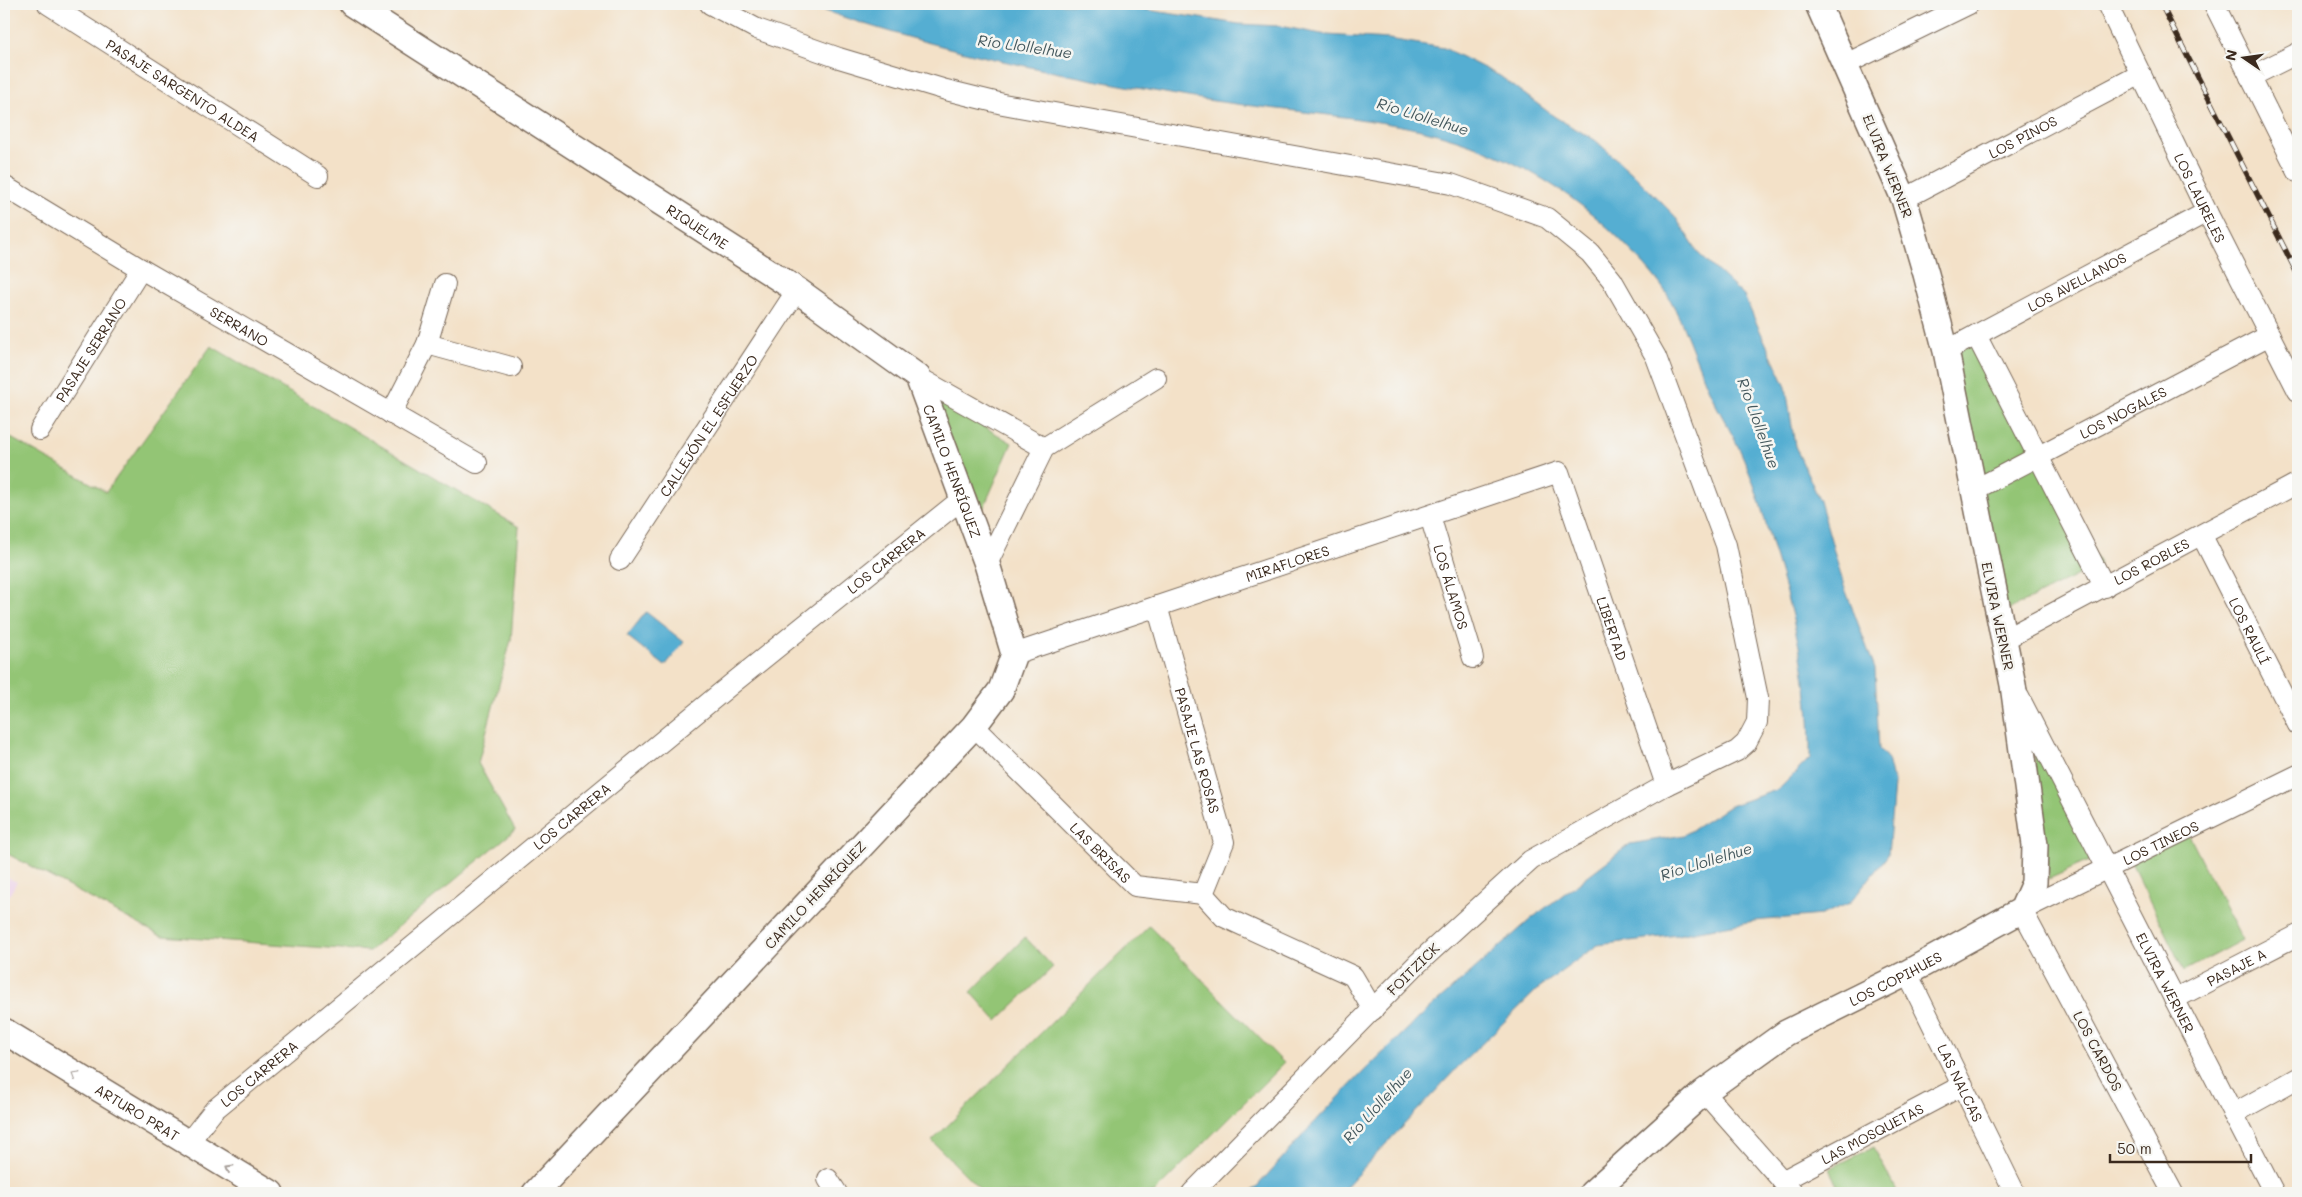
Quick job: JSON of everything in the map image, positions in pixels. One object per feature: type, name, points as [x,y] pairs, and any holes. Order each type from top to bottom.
[{"type":"main road","name":"RIQUELME","points":[[352,4],[797,290],[918,377]]},
{"type":"main road","name":"ELVIRA WERNER","points":[[1818,4],[1904,199],[1926,274],[1946,351],[2013,686]]},
{"type":"main road","name":"CAMILO HENRÍQUEZ","points":[[535,1193],[974,726],[1000,690],[1014,654],[987,564],[918,377]]},
{"type":"main road","points":[[2013,686],[2035,845],[2034,883],[2022,910]]},
{"type":"main road","name":"LOS COPIHUES","points":[[1596,1192],[1704,1092],[1786,1033],[1907,973],[2022,910]]},
{"type":"main road","name":"ARTURO PRAT","points":[[4,1031],[271,1193]]},
{"type":"street","name":"PASAJE SARGENTO ALDEA","points":[[48,4],[318,176]]},
{"type":"street","name":"FOITZICK","points":[[710,4],[757,29],[839,58],[946,90],[1003,104],[1451,184],[1547,218],[1590,253],[1612,280],[1656,357],[1726,545],[1758,698],[1757,722],[1752,733],[1742,747],[1727,757],[1666,785],[1531,860],[1416,964],[1192,1193]]},
{"type":"street","points":[[1846,64],[1968,4]]},
{"type":"street","name":"LOS LAURELES","points":[[2107,4],[2207,212],[2298,390]]},
{"type":"street","points":[[2214,4],[2298,172]]},
{"type":"street","points":[[2250,77],[2298,53]]},
{"type":"street","name":"LOS PINOS","points":[[1904,199],[2141,74]]},
{"type":"street","name":"SERRANO","points":[[4,186],[141,269],[477,463]]},
{"type":"street","name":"LOS AVELLANOS","points":[[1946,351],[2207,212]]},
{"type":"street","name":"PASAJE SERRANO","points":[[40,430],[141,269]]},
{"type":"street","points":[[391,414],[427,344],[445,284]]},
{"type":"street","name":"CALLEJÓN EL ESFUERZO","points":[[620,560],[797,290]]},
{"type":"street","points":[[1976,335],[2105,587]]},
{"type":"street","name":"LOS NOGALES","points":[[1974,490],[2270,335]]},
{"type":"street","points":[[427,344],[511,367]]},
{"type":"street","name":"RIQUELME","points":[[918,377],[1044,448]]},
{"type":"street","points":[[1044,448],[1156,378]]},
{"type":"street","name":"CAMILO HENRÍQUEZ","points":[[987,564],[1044,448]]},
{"type":"street","name":"LIBERTAD","points":[[1559,472],[1666,785]]},
{"type":"street","name":"MIRAFLORES","points":[[1014,654],[1559,472]]},
{"type":"street","name":"LOS ROBLES","points":[[2003,640],[2202,536],[2298,483]]},
{"type":"street","name":"LOS CARRERA","points":[[188,1143],[198,1128],[222,1104],[734,682],[963,498]]},
{"type":"street","name":"LOS ÁLAMOS","points":[[1430,516],[1473,658]]},
{"type":"street","name":"LOS RAULÍ","points":[[2202,536],[2298,725]]},
{"type":"street","name":"PASAJE LAS ROSAS","points":[[1157,606],[1224,842],[1203,894]]},
{"type":"street","name":"ELVIRA WERNER","points":[[2013,686],[2274,1193]]},
{"type":"street","name":"LAS BRISAS","points":[[974,726],[1135,886],[1203,894]]},
{"type":"street","name":"LOS TINEOS","points":[[2022,910],[2298,775]]},
{"type":"street","points":[[1203,894],[1224,916],[1353,976],[1373,1010]]},
{"type":"street","name":"LOS CARDOS","points":[[2022,910],[2173,1193]]},
{"type":"street","name":"PASAJE A","points":[[2174,999],[2298,935]]},
{"type":"street","name":"LAS NALCAS","points":[[1907,973],[1963,1085],[2008,1191]]},
{"type":"street","points":[[2233,1114],[2298,1078]]},
{"type":"street","name":"LAS MOSQUETAS","points":[[1788,1187],[1963,1085]]},
{"type":"street","points":[[1704,1092],[1788,1187]]},
{"type":"shaded area","points":[[4,876],[17,882],[4,904]]},
{"type":"green space","points":[[1980,328],[2100,564],[2004,612],[1949,343]]},
{"type":"green space","points":[[211,346],[519,527],[511,640],[478,763],[515,830],[369,951],[161,936],[4,852],[4,434],[106,492]]},
{"type":"green space","points":[[940,401],[1012,443],[983,509],[936,408]]},
{"type":"green space","points":[[2031,730],[2093,859],[2049,879]]},
{"type":"green space","points":[[2188,833],[2242,940],[2184,971],[2131,863]]},
{"type":"green space","points":[[1149,926],[1284,1063],[1154,1193],[984,1193],[932,1141]]},
{"type":"green space","points":[[1025,937],[1053,967],[997,1021],[971,992]]},
{"type":"green space","points":[[1874,1147],[1897,1193],[1841,1193],[1829,1169]]},
{"type":"water","name":"Río Llollelhue","points":[[806,4],[1108,4],[1239,24],[1279,26],[1327,35],[1389,39],[1444,48],[1500,76],[1555,117],[1595,140],[1633,174],[1674,215],[1699,254],[1744,296],[1786,387],[1795,446],[1820,501],[1844,586],[1875,669],[1879,749],[1888,759],[1894,784],[1888,855],[1850,903],[1821,915],[1754,921],[1677,935],[1598,945],[1540,987],[1458,1067],[1340,1193],[1251,1193],[1310,1127],[1365,1070],[1419,1018],[1532,918],[1630,844],[1684,835],[1730,806],[1779,789],[1810,758],[1808,703],[1795,627],[1751,477],[1740,451],[1709,391],[1679,317],[1665,291],[1611,230],[1559,189],[1531,172],[1471,145],[1407,127],[1353,118],[1188,97],[1043,70],[899,34]]},
{"type":"water","points":[[646,612],[684,642],[665,666],[627,636]]},
{"type":"railway","points":[[2161,4],[2298,275]]}]
